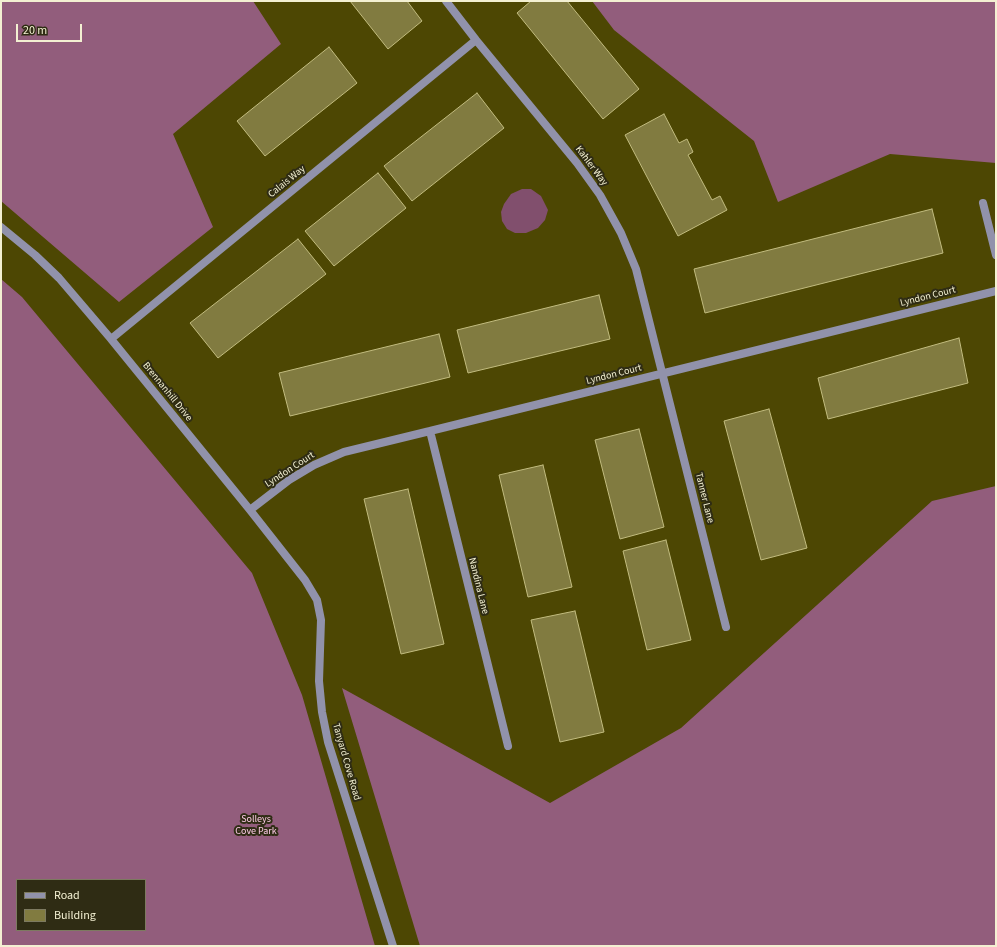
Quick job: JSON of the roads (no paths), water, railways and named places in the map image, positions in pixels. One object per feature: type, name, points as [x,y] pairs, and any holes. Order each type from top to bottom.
[{"type":"street","name":"Kahler Way","points":[[446,1],[577,163],[600,194],[621,233],[636,269],[662,374]]},
{"type":"street","name":"Calais Way","points":[[111,339],[476,40]]},
{"type":"street","points":[[983,203],[996,255]]},
{"type":"street","name":"Brennanhill Drive","points":[[1,227],[35,255],[59,278],[111,339],[305,580]]},
{"type":"street","name":"Lyndon Court","points":[[250,510],[289,480],[314,465],[344,452],[996,291]]},
{"type":"street","name":"Tanner Lane","points":[[662,374],[726,626]]},
{"type":"street","name":"Nandina Lane","points":[[430,431],[508,746]]},
{"type":"street","name":"Tanyard Cove Road","points":[[305,580],[316,600],[320,620],[319,681],[322,712],[328,742],[393,946]]},
{"type":"park label","name":"Solleys Cove Park","points":[[256,826]]}]
